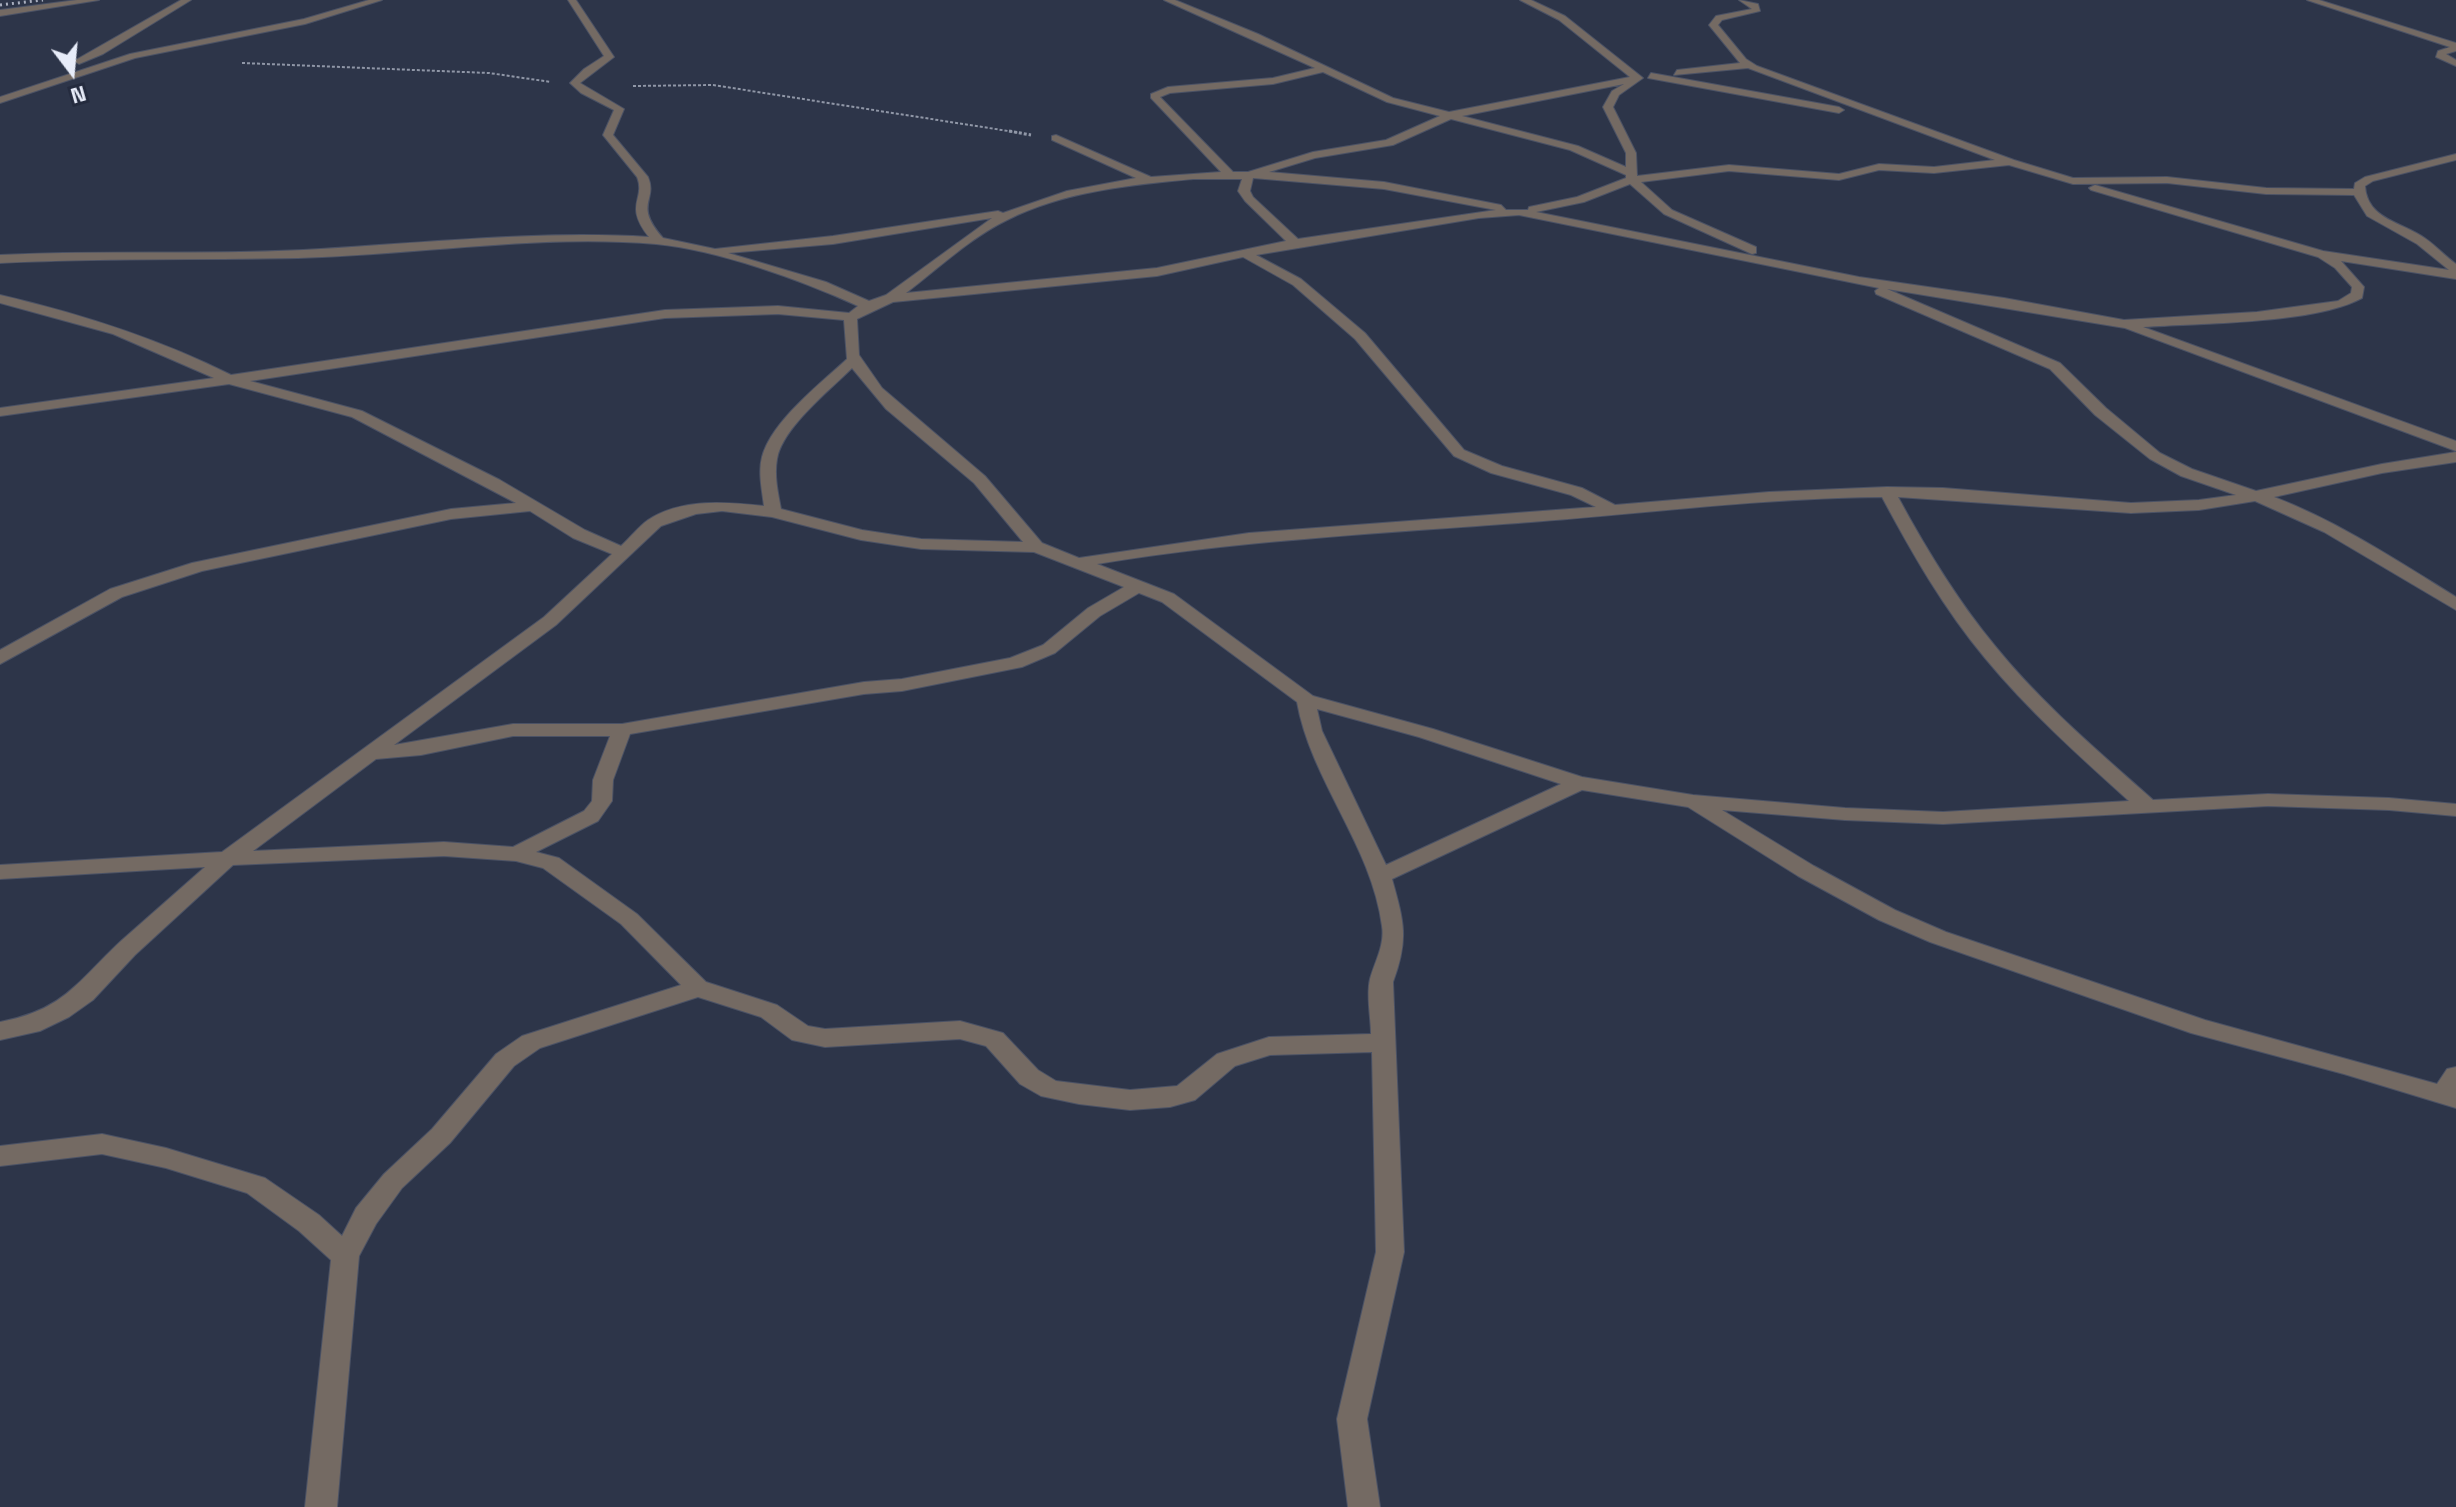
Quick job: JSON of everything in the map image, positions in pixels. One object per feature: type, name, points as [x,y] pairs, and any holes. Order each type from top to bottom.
[{"type":"street","points":[[0,13],[95,0]]},
{"type":"street","points":[[0,100],[31,81],[100,52],[187,0]]},
{"type":"street","points":[[13,93],[133,56],[305,21],[378,0]]},
{"type":"street","points":[[572,0],[579,16],[599,38],[609,57],[575,83],[580,90],[619,109],[608,135],[618,149],[641,167],[646,185],[639,202],[639,216],[659,241]]},
{"type":"street","points":[[1168,0],[1255,36],[1390,100],[1602,158],[1632,177],[1668,212],[1776,263]]},
{"type":"street","points":[[1524,0],[1562,18],[1615,63],[1638,78]]},
{"type":"street","points":[[1743,0],[1755,6],[1756,11],[1719,18],[1713,25],[1749,65]]},
{"type":"street","points":[[2311,0],[2456,47]]},
{"type":"street","points":[[2456,47],[2441,53],[2441,57],[2456,63]]},
{"type":"street","points":[[1249,175],[1313,155],[1389,143],[1451,115],[1638,78],[1749,65],[2010,162],[2250,235],[2322,254],[2456,272]]},
{"type":"street","points":[[1230,175],[1154,96],[1168,90],[1273,81],[1322,69]]},
{"type":"street","points":[[1651,76],[1917,127]]},
{"type":"street","points":[[1632,177],[1631,153],[1608,107],[1615,93],[1638,78]]},
{"type":"street","points":[[1056,138],[1152,181]]},
{"type":"street","points":[[2456,157],[2369,179],[2359,185],[2358,192],[2363,207],[2380,220],[2421,241],[2456,272]]},
{"type":"street","points":[[0,412],[665,314],[778,310],[851,317],[868,306],[891,298],[1157,272],[1295,243],[1479,215],[1519,212],[1580,200],[1632,177],[1729,168],[1839,177],[1879,167],[1934,170],[2010,162]]},
{"type":"street","points":[[709,251],[833,240],[1013,212],[1092,189],[1152,181],[1249,175],[1397,187],[1859,281],[2004,302],[2124,324],[2456,446]]},
{"type":"street","points":[[1249,175],[1244,191],[1249,199],[1295,243]]},
{"type":"street","points":[[2073,181],[2167,180],[2266,191],[2358,192]]},
{"type":"street","points":[[891,298],[979,231],[1013,212]]},
{"type":"street","points":[[0,259],[81,255],[299,254],[589,237],[659,241],[709,251],[822,285],[868,306]]},
{"type":"street","points":[[1246,254],[1297,282],[1360,336],[1459,453],[1477,464],[1503,473],[1573,488],[1595,497],[1613,511]]},
{"type":"street","points":[[2124,324],[2257,316],[2341,304],[2357,295],[2358,287],[2351,277],[2322,254]]},
{"type":"street","points":[[1859,281],[2055,366],[2070,378],[2082,394],[2153,455],[2213,485],[2252,495],[2324,526],[2456,605]]},
{"type":"street","points":[[0,299],[121,330],[175,351],[229,380],[357,414],[494,483],[579,534],[623,553]]},
{"type":"street","points":[[851,317],[849,341],[854,359],[918,430],[973,473],[1036,547]]},
{"type":"street","points":[[773,512],[768,477],[771,451],[799,414],[854,359]]},
{"type":"street","points":[[1079,563],[1145,550],[1259,538],[1789,495],[1887,492],[2158,508],[2215,504],[2373,467],[2456,457]]},
{"type":"street","points":[[1887,492],[1923,558],[1973,631],[2068,735],[2148,807]]},
{"type":"street","points":[[0,658],[116,593],[198,567],[451,514],[533,506]]},
{"type":"street","points":[[0,1031],[31,1025],[61,1011],[85,994],[127,949],[226,860],[550,621],[655,523],[693,509],[722,506],[773,512],[849,533],[921,544],[1036,547],[1168,598],[1306,700],[1426,733],[1579,783],[1693,801],[1845,814],[1943,818],[2268,800],[2389,804],[2456,810]]},
{"type":"street","points":[[374,753],[421,749],[513,730],[622,730],[864,688],[902,685],[1015,663],[1049,649],[1094,612],[1140,585]]},
{"type":"street","points":[[1306,700],[1312,731],[1380,876],[1394,927],[1392,953],[1381,982],[1390,1252],[1352,1419],[1364,1507]]},
{"type":"street","points":[[516,854],[591,816],[602,801],[603,780],[622,730]]},
{"type":"street","points":[[1380,876],[1579,783]]},
{"type":"street","points":[[1693,801],[1806,871],[1887,915],[1938,937],[2200,1027],[2452,1090]]},
{"type":"street","points":[[0,872],[48,867],[444,849],[516,854],[551,863],[629,919],[698,988],[769,1011],[801,1034],[825,1038],[960,1030],[994,1039],[1029,1077],[1050,1089],[1130,1100],[1170,1098],[1186,1093],[1226,1060],[1269,1046],[1384,1043]]},
{"type":"street","points":[[321,1507],[345,1256],[366,1216],[393,1181],[432,1145],[505,1060],[531,1042],[698,988]]},
{"type":"street","points":[[0,1156],[102,1144],[166,1158],[256,1185],[309,1223],[345,1256]]},
{"type":"railway","points":[[0,5],[43,0]]}]
